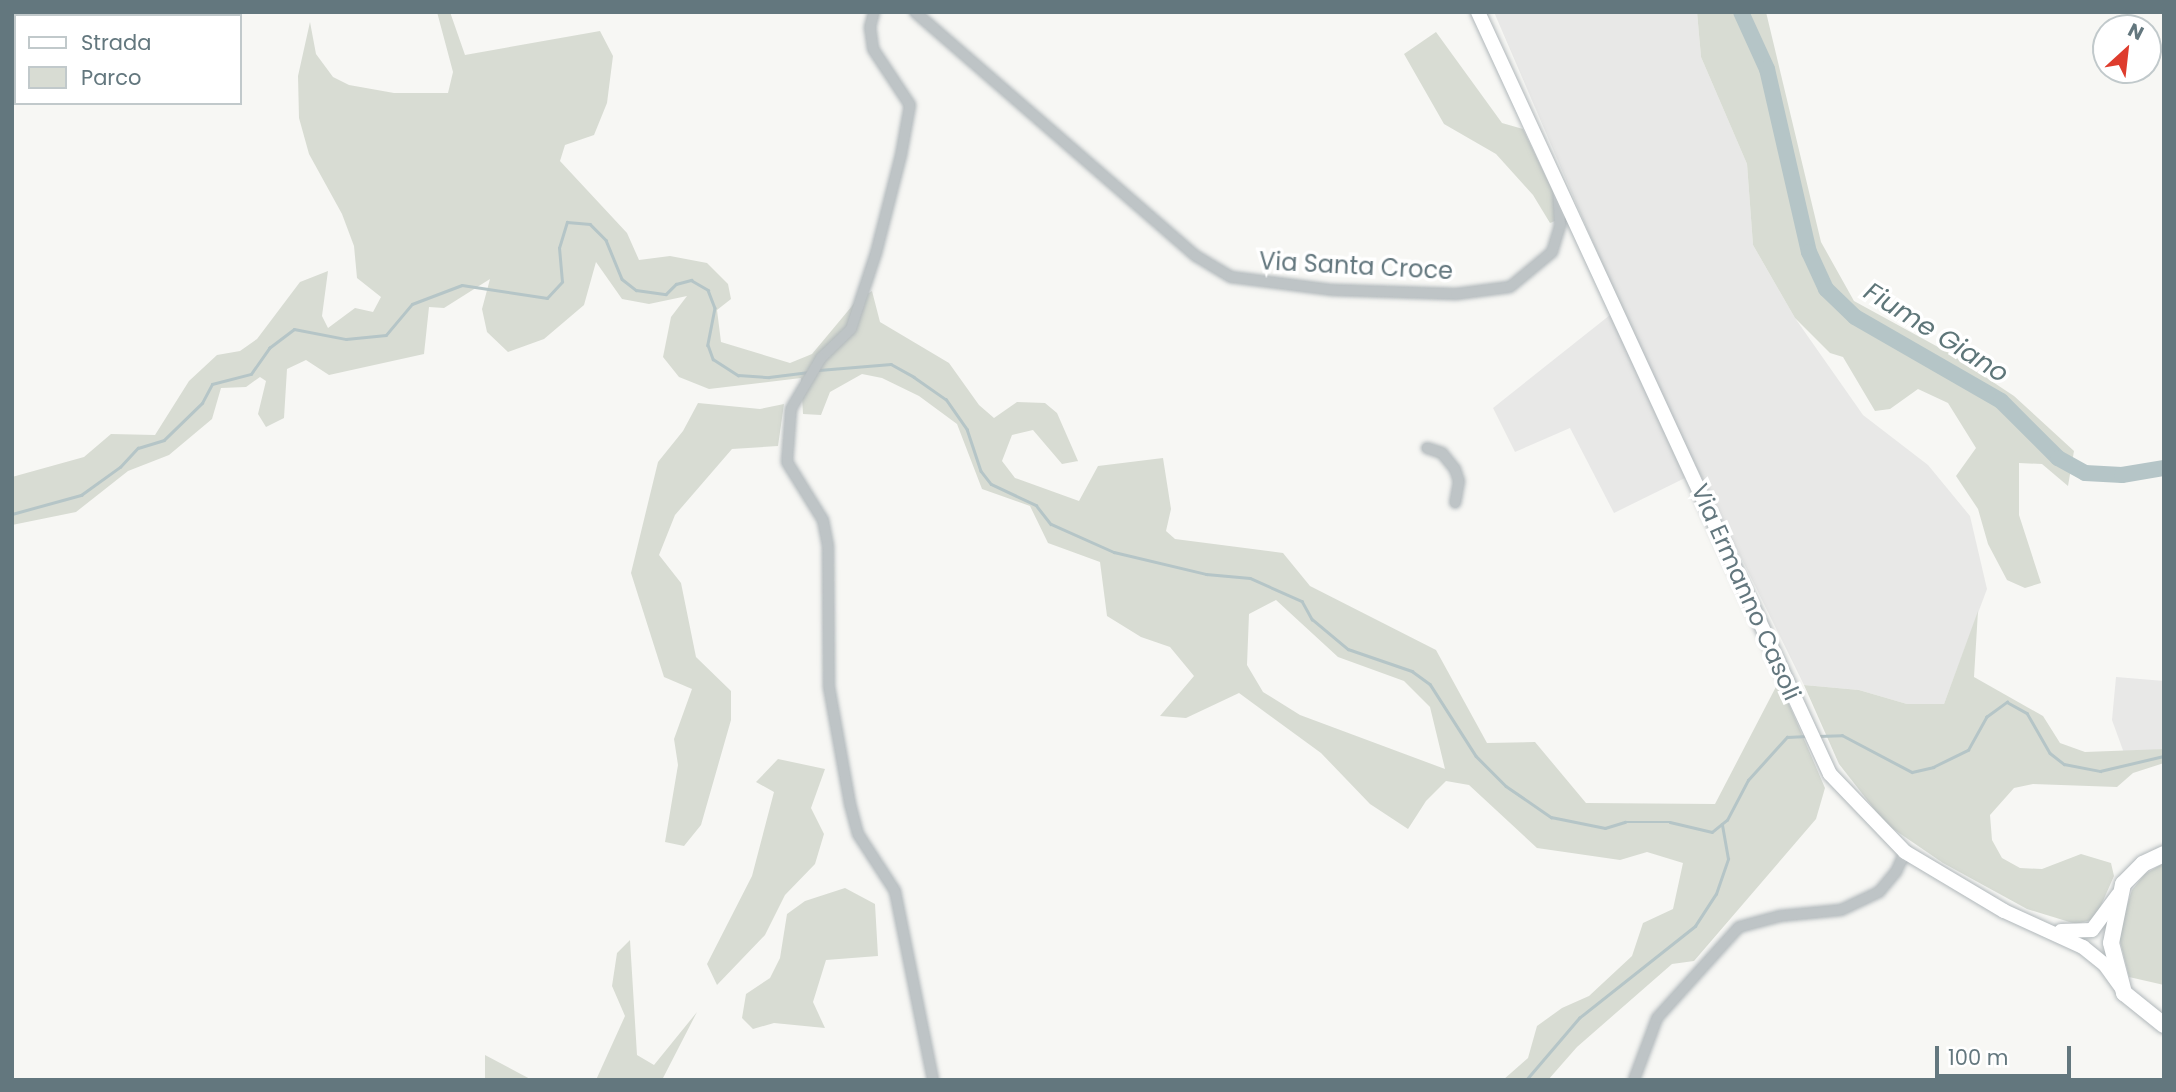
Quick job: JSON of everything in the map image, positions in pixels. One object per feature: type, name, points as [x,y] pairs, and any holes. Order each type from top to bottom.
[{"type":"main road","name":"Via Ermanno Casoli","points":[[1478,12],[1551,162],[1814,746],[1846,794],[1905,852],[2004,911],[2048,929],[2100,960],[2122,989],[2148,1016],[2164,1025]]},
{"type":"main road","name":"Via Ermanno Casoli","points":[[2048,929],[2078,934],[2092,930],[2143,864],[2164,854]]},
{"type":"main road","points":[[2118,895],[2111,943],[2122,989]]},
{"type":"street","points":[[874,12],[870,27],[873,49],[909,106],[876,253],[850,329],[821,358],[791,410],[787,462],[823,520],[828,546],[829,687],[850,804],[858,834],[895,891],[933,1080]]},
{"type":"street","name":"Via Santa Croce","points":[[915,12],[1196,256],[1231,277],[1252,282],[1457,294],[1510,287],[1552,252],[1560,225],[1559,181]]},
{"type":"street","points":[[1427,448],[1442,453],[1455,469],[1459,481],[1455,503]]},
{"type":"street","points":[[1634,1080],[1657,1018],[1739,927],[1780,916],[1841,909],[1879,892],[1905,852]]},
{"type":"shaded area","points":[[1494,12],[1697,12],[1701,57],[1747,164],[1753,245],[1795,318],[1863,415],[1928,465],[1970,516],[1987,589],[1944,704],[1907,704],[1859,690],[1804,685],[1643,359]]},
{"type":"shaded area","points":[[1610,315],[1685,478],[1614,513],[1570,428],[1515,452],[1493,408]]},
{"type":"shaded area","points":[[2116,677],[2164,681],[2164,749],[2124,753],[2112,720]]},
{"type":"green space","points":[[437,12],[450,12],[465,55],[600,31],[613,56],[607,103],[594,135],[565,145],[560,161],[627,233],[639,260],[670,256],[707,263],[728,284],[731,299],[717,310],[721,342],[790,363],[812,354],[857,300],[872,291],[880,322],[949,363],[979,405],[994,418],[1017,402],[1045,403],[1057,413],[1078,461],[1062,464],[1033,430],[1012,435],[1002,461],[1015,478],[1079,501],[1098,466],[1163,458],[1171,509],[1166,531],[1175,539],[1283,553],[1310,586],[1436,650],[1487,743],[1535,742],[1586,803],[1715,804],[1779,681],[1825,788],[1816,819],[1694,961],[1672,964],[1577,1047],[1548,1080],[1503,1080],[1528,1058],[1537,1026],[1562,1008],[1589,996],[1632,956],[1643,923],[1673,909],[1683,863],[1647,852],[1620,860],[1537,848],[1469,785],[1446,781],[1426,801],[1408,829],[1370,804],[1321,753],[1239,693],[1186,718],[1160,716],[1194,676],[1170,647],[1141,637],[1107,616],[1100,562],[1048,543],[1030,506],[982,489],[957,424],[919,396],[882,378],[862,374],[830,392],[821,415],[803,414],[801,378],[709,389],[679,377],[663,357],[671,317],[687,296],[649,304],[622,299],[596,262],[584,305],[544,339],[508,352],[487,332],[482,309],[490,279],[444,308],[429,307],[424,354],[329,375],[306,360],[287,369],[284,418],[266,427],[258,414],[266,381],[260,377],[246,387],[221,388],[212,419],[169,455],[128,471],[76,512],[12,525],[12,477],[84,457],[111,434],[155,435],[189,381],[217,355],[240,351],[257,339],[300,282],[328,271],[322,316],[328,328],[355,308],[373,312],[381,297],[357,278],[354,246],[342,214],[309,154],[299,118],[298,76],[310,22],[316,54],[333,77],[349,85],[394,93],[448,93],[453,72]],"holes":[[[1276,600],[1338,657],[1404,681],[1430,707],[1445,769],[1300,715],[1263,692],[1247,665],[1249,614]]]},
{"type":"green space","points":[[1697,12],[1766,12],[1821,242],[1854,301],[1949,353],[2014,396],[2074,451],[2068,486],[2042,464],[2019,463],[2019,515],[2041,583],[2025,588],[2007,580],[1988,544],[1978,509],[1956,476],[1976,448],[1948,403],[1918,389],[1890,409],[1875,411],[1843,357],[1830,353],[1795,318],[1753,245],[1747,164],[1701,57]]},
{"type":"green space","points":[[1436,32],[1502,123],[1523,129],[1565,217],[1550,223],[1533,195],[1496,154],[1444,124],[1404,54]]},
{"type":"green space","points":[[698,403],[760,409],[784,404],[778,446],[732,449],[675,515],[659,555],[681,583],[696,657],[731,691],[731,720],[701,825],[684,846],[665,842],[678,765],[674,739],[692,689],[664,677],[631,573],[658,462],[683,431]]},
{"type":"green space","points":[[1978,611],[1974,677],[2043,716],[2060,743],[2085,752],[2164,749],[2164,763],[2133,773],[2117,787],[2033,784],[2014,788],[1990,815],[1992,840],[2002,858],[2020,868],[2042,869],[2081,854],[2111,863],[2114,876],[2095,919],[2076,924],[2027,909],[1943,863],[1886,824],[1839,764],[1804,685],[1859,690],[1907,704],[1944,704]]},
{"type":"green space","points":[[778,759],[825,769],[811,808],[824,834],[815,864],[785,895],[765,935],[717,985],[707,964],[752,876],[774,792],[756,782]]},
{"type":"green space","points":[[2164,863],[2164,985],[2129,977],[2118,933],[2132,890],[2145,874]]},
{"type":"green space","points":[[845,888],[875,904],[878,956],[826,960],[813,1002],[825,1028],[774,1023],[753,1029],[742,1018],[746,994],[770,978],[780,958],[787,914],[805,901]]},
{"type":"green space","points":[[630,940],[637,1055],[654,1065],[697,1012],[662,1080],[596,1080],[625,1016],[612,986],[617,953]]},
{"type":"green space","points":[[485,1055],[532,1080],[485,1080]]},
{"type":"waterway","name":"Fiume Giano","points":[[1741,12],[1767,69],[1809,252],[1826,289],[1855,317],[2001,401],[2058,458],[2085,473],[2122,475],[2164,468]]},
{"type":"waterway","points":[[12,514],[81,495],[120,467],[138,448],[164,440],[202,403],[212,384],[251,374],[269,348],[294,329],[346,339],[386,335],[412,304],[462,285],[547,298],[562,282],[559,248],[567,222],[590,224],[606,240],[622,279],[636,290],[666,294],[676,284],[691,280],[708,290],[715,308],[708,345],[713,359],[738,375],[769,377],[809,372]]},
{"type":"waterway","points":[[819,370],[891,364],[914,377],[946,399],[967,429],[981,471],[991,484],[1036,505],[1051,524],[1114,552],[1206,574],[1250,578],[1302,601],[1312,619],[1348,649],[1412,671],[1430,684],[1476,756],[1506,786],[1551,817],[1605,828],[1625,822],[1670,822],[1712,832],[1727,820],[1748,780],[1787,737],[1807,736]]},
{"type":"waterway","points":[[1818,736],[1842,735],[1912,772],[1933,767],[1968,750],[1986,717],[2007,702],[2027,713],[2050,753],[2064,764],[2100,771],[2164,756]]},
{"type":"waterway","points":[[1526,1080],[1579,1018],[1695,926],[1716,894],[1728,859],[1722,825]]}]
